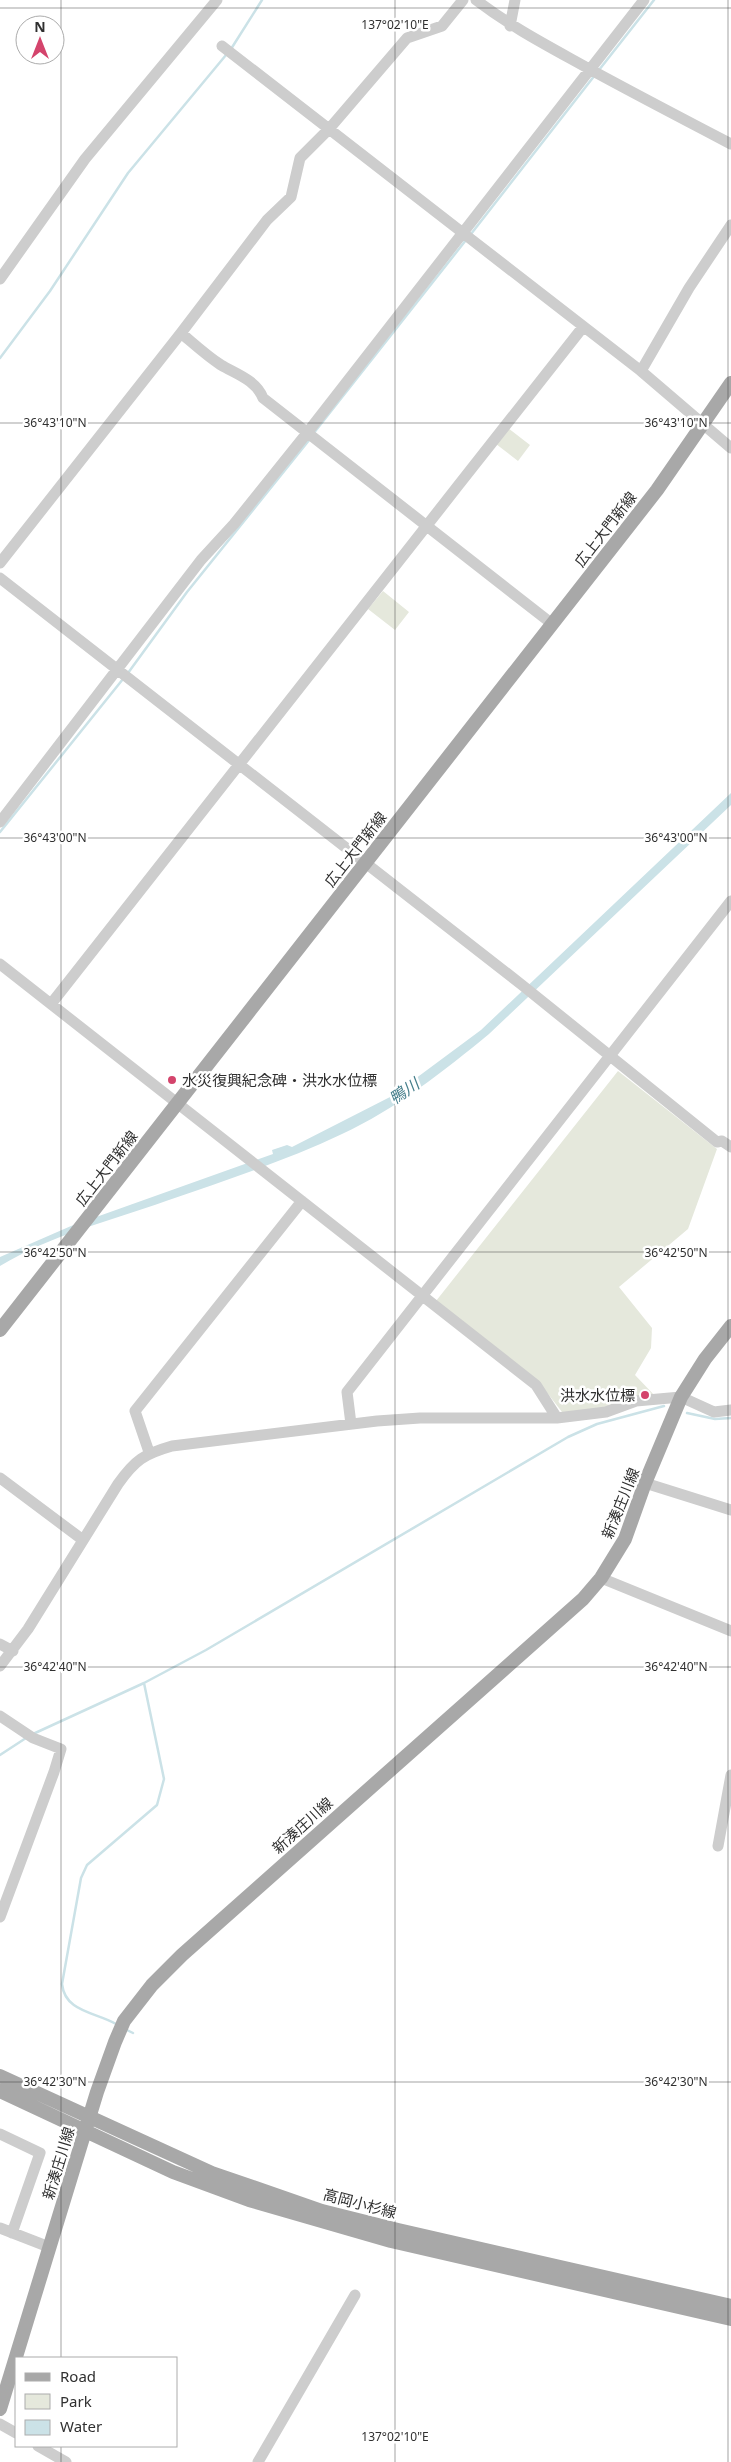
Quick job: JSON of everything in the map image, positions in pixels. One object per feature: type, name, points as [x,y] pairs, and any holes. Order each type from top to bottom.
[{"type":"main road","name":"広上大門新線","points":[[0,1330],[76,1235],[551,623],[657,490],[731,383]]},
{"type":"main road","name":"新湊庄川線","points":[[16,2357],[108,2060],[124,2021],[152,1985],[366,1789],[583,1599],[601,1578],[625,1539],[645,1483],[681,1397],[705,1359],[731,1326]]},
{"type":"main road","name":"高岡小杉線","points":[[0,2076],[174,2172],[249,2200],[323,2223],[391,2241],[731,2319]]},
{"type":"main road","name":"高岡小杉線","points":[[0,2090],[212,2173],[322,2211],[731,2306]]},
{"type":"main road","name":"新湊庄川線","points":[[0,2409],[15,2359]]},
{"type":"street","points":[[0,563],[181,333],[267,220],[291,197],[300,158],[329,129],[407,38],[442,26],[464,0]]},
{"type":"street","points":[[476,0],[510,26],[679,119],[731,144]]},
{"type":"street","points":[[510,26],[514,0]]},
{"type":"street","points":[[0,822],[202,560],[234,524],[307,433],[644,0]]},
{"type":"street","points":[[0,279],[85,159],[218,1]]},
{"type":"street","points":[[222,46],[641,371],[731,448]]},
{"type":"street","points":[[641,371],[689,288],[731,225]]},
{"type":"street","points":[[51,1004],[240,767],[583,327]]},
{"type":"street","points":[[181,333],[222,366],[233,369],[250,382],[263,398],[551,623]]},
{"type":"street","points":[[0,578],[535,996],[717,1142],[722,1141],[731,1147]]},
{"type":"street","points":[[351,1424],[347,1392],[424,1296],[731,901]]},
{"type":"street","points":[[0,964],[250,1158],[536,1385],[557,1418]]},
{"type":"street","points":[[149,1452],[136,1412],[302,1201]]},
{"type":"street","points":[[0,1666],[13,1651],[129,1468],[149,1452],[172,1446],[351,1424],[420,1418],[557,1418],[606,1412],[636,1400],[681,1397],[714,1412],[731,1410]]},
{"type":"street","points":[[0,1478],[83,1540]]},
{"type":"street","points":[[645,1483],[731,1510]]},
{"type":"street","points":[[601,1578],[731,1631]]},
{"type":"street","points":[[0,1644],[13,1651]]},
{"type":"street","points":[[0,1716],[33,1738],[61,1749],[0,1917]]},
{"type":"street","points":[[718,1846],[731,1775]]},
{"type":"street","points":[[0,2134],[40,2153],[12,2233]]},
{"type":"street","points":[[0,2228],[49,2247]]},
{"type":"street","points":[[258,2462],[355,2295]]},
{"type":"street","points":[[0,2424],[15,2432]]},
{"type":"street","points":[[40,2447],[66,2462]]},
{"type":"green space","points":[[508,428],[530,445],[518,461],[496,444]]},
{"type":"green space","points":[[383,591],[409,612],[395,630],[368,609]]},
{"type":"green space","points":[[618,1071],[717,1149],[688,1229],[619,1287],[652,1328],[651,1348],[635,1375],[657,1398],[569,1421],[538,1381],[436,1301]]},
{"type":"water","name":"鴨川","points":[[731,793],[731,805],[489,1034],[400,1101],[362,1124],[299,1153],[233,1178],[81,1229],[19,1255],[0,1266],[0,1257],[71,1226],[273,1154],[272,1150],[287,1145],[292,1147],[392,1096],[481,1030]]},
{"type":"waterway","points":[[231,49],[262,0]]},
{"type":"waterway","points":[[599,70],[654,0]]},
{"type":"waterway","points":[[0,358],[50,291],[128,173],[226,55]]},
{"type":"waterway","points":[[471,234],[595,75]]},
{"type":"waterway","points":[[313,434],[466,240]]},
{"type":"waterway","points":[[128,673],[187,592],[310,439]]},
{"type":"waterway","points":[[0,832],[123,679]]},
{"type":"waterway","points":[[33,1734],[144,1683],[206,1650],[568,1437],[597,1424],[664,1406]]},
{"type":"waterway","points":[[687,1413],[715,1419],[731,1418]]},
{"type":"waterway","points":[[116,2024],[75,2006],[64,1993],[62,1984],[81,1878],[87,1865],[157,1805],[164,1779],[144,1683]]},
{"type":"waterway","points":[[0,1755],[26,1738]]},
{"type":"waterway","points":[[125,2029],[133,2033]]},
{"type":"place","name":"水災復興紀念碑・洪水水位標","points":[[172,1080]]},
{"type":"place","name":"洪水水位標","points":[[645,1395]]}]
